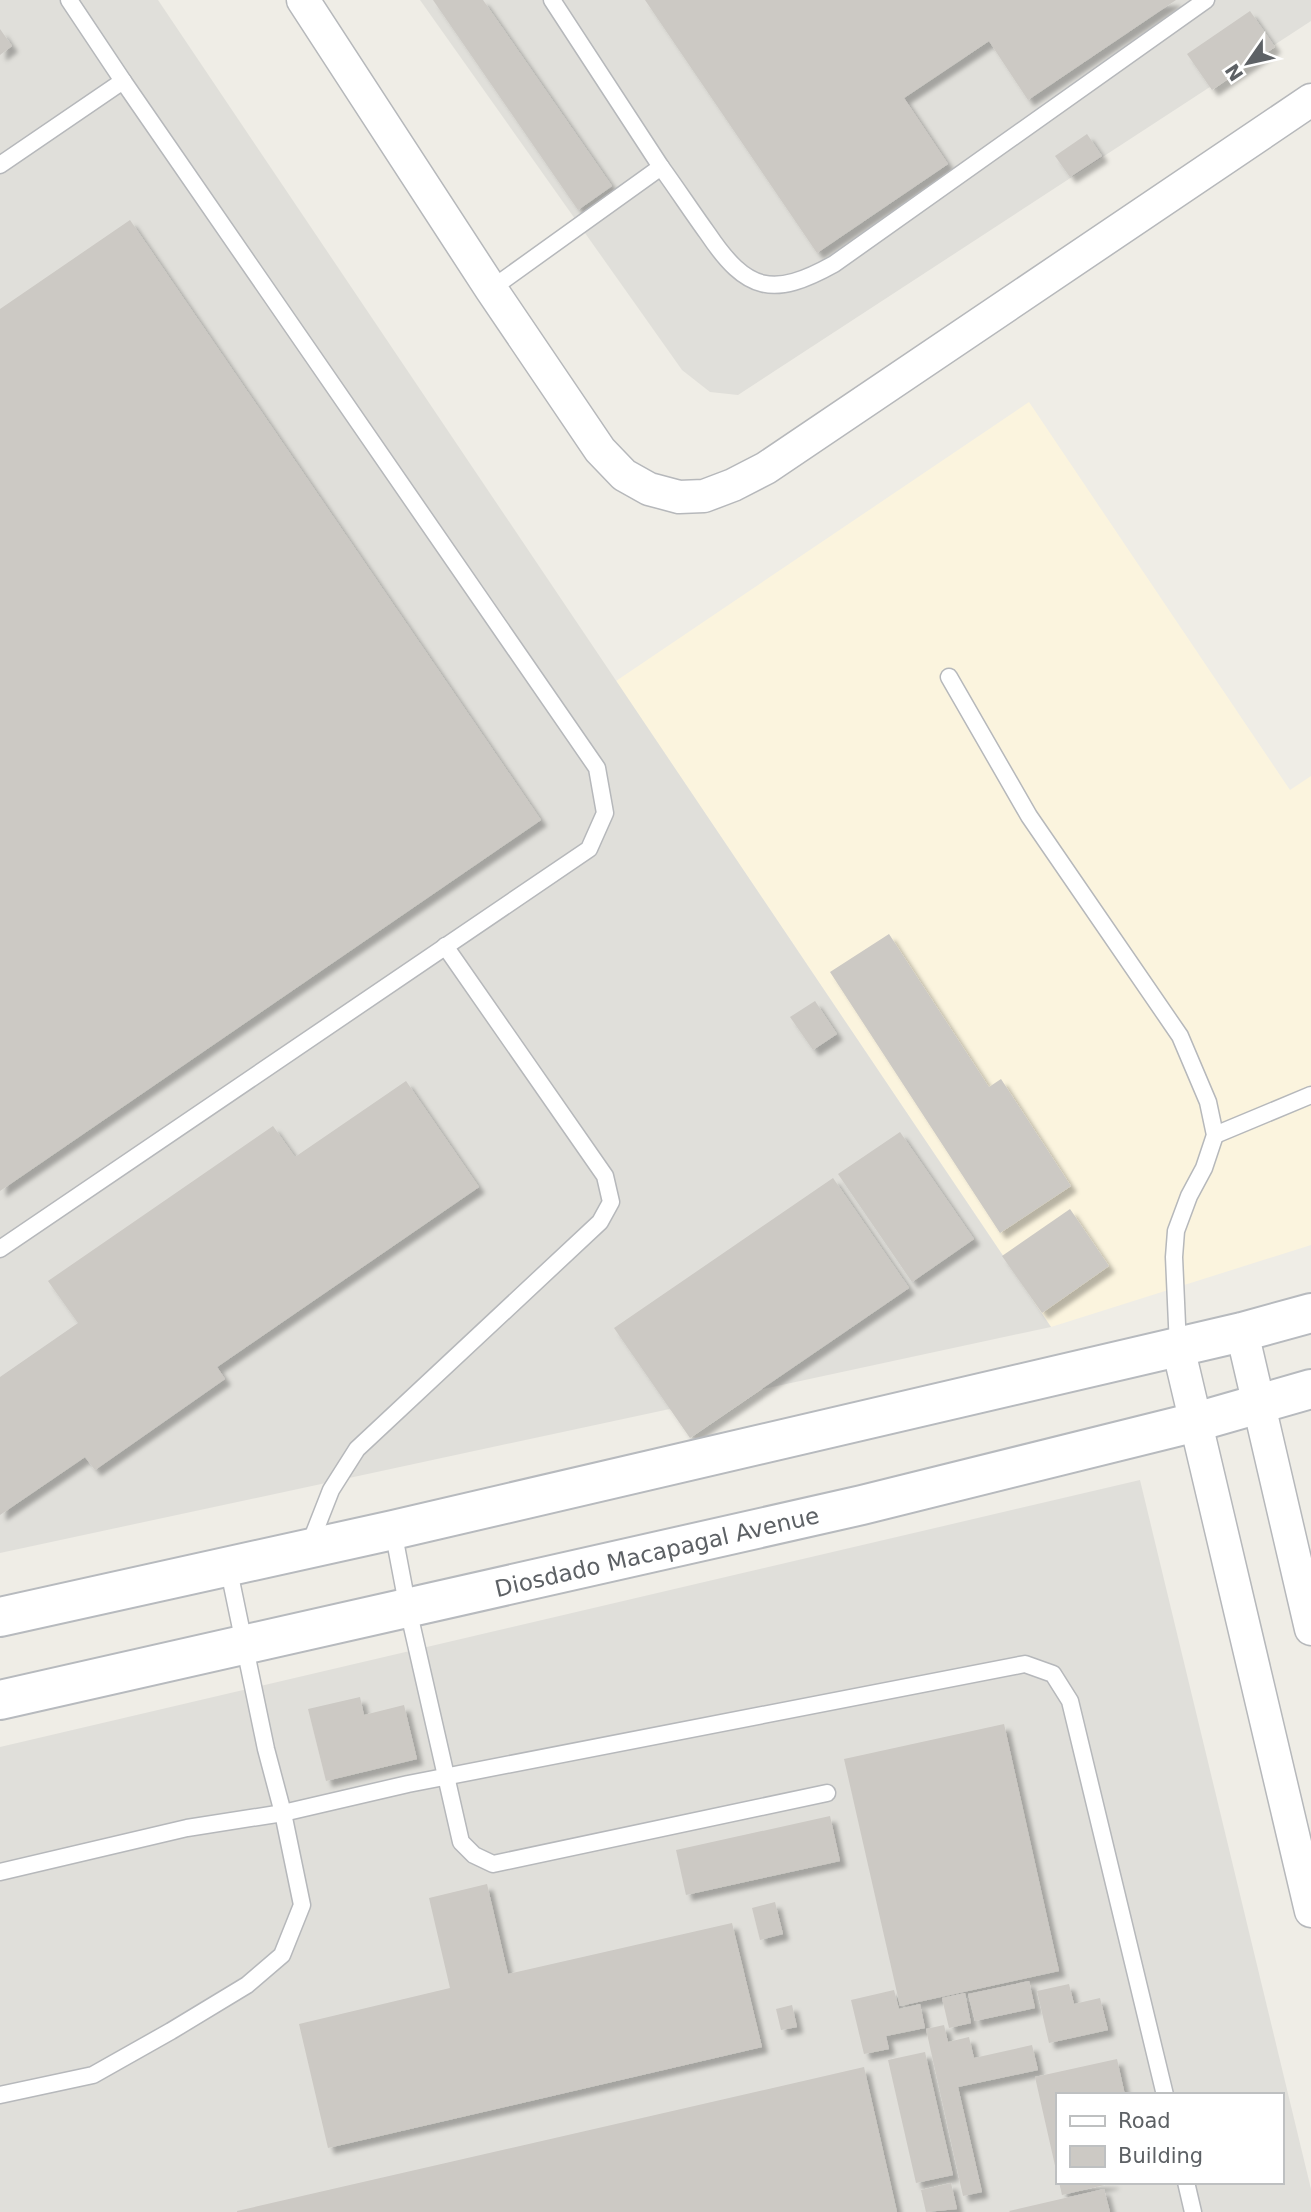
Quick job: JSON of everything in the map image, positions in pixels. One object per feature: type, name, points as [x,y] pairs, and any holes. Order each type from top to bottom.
[{"type":"main road","points":[[0,1617],[393,1530],[1242,1332],[1311,1313]]},
{"type":"main road","name":"Diosdado Macapagal Avenue","points":[[0,1700],[862,1505],[1196,1422],[1311,1389]]},
{"type":"street","points":[[303,0],[491,289],[600,450],[624,475],[649,489],[679,497],[704,496],[766,468],[1311,100]]},
{"type":"street","points":[[1242,1332],[1311,1629]]},
{"type":"street","points":[[1178,1347],[1311,1911]]},
{"type":"lane","points":[[0,1249],[589,849],[605,813],[597,768],[69,0]]},
{"type":"lane","points":[[552,0],[724,258],[740,274],[757,283],[778,285],[799,281],[834,264],[1206,0]]},
{"type":"lane","points":[[0,165],[123,81]]},
{"type":"lane","points":[[491,289],[662,167]]},
{"type":"lane","points":[[949,677],[1029,816],[1180,1036],[1208,1102],[1215,1135],[1176,1231],[1174,1257],[1178,1347]]},
{"type":"lane","points":[[309,1549],[331,1490],[357,1449],[600,1222],[611,1202],[605,1176],[445,946]]},
{"type":"lane","points":[[1215,1135],[1311,1095]]},
{"type":"lane","points":[[393,1530],[408,1609],[461,1842],[474,1856],[493,1864],[827,1793]]},
{"type":"lane","points":[[0,2095],[93,2075],[247,1985],[282,1955],[302,1905],[228,1566]]},
{"type":"lane","points":[[0,1872],[187,1828],[283,1813],[408,1784],[1026,1664],[1053,1674],[1070,1701],[1165,2093]]},
{"type":"lane","points":[[1186,2184],[1193,2212]]},
{"type":"shaded area","points":[[0,0],[158,0],[1051,1327],[0,1553]]},
{"type":"shaded area","points":[[420,0],[1311,0],[1311,21],[738,395],[710,392],[682,370]]},
{"type":"shaded area","points":[[1029,402],[1290,790],[1311,776],[1311,1245],[1051,1327],[616,681]]},
{"type":"shaded area","points":[[1140,1480],[1311,2189],[1311,2212],[0,2212],[0,1747]]},
{"type":"building","points":[[433,0],[483,0],[612,186],[578,210]]},
{"type":"building","points":[[645,0],[1176,0],[1028,100],[989,41],[904,98],[948,164],[817,253]]},
{"type":"building","points":[[1250,11],[1275,47],[1212,90],[1187,54]]},
{"type":"building","points":[[0,29],[12,46],[0,55]]},
{"type":"building","points":[[1087,134],[1102,156],[1070,177],[1055,156]]},
{"type":"building","points":[[130,220],[541,820],[0,1191],[0,309]]},
{"type":"building","points":[[889,934],[989,1087],[1001,1079],[1071,1186],[1000,1233],[830,972]]},
{"type":"building","points":[[815,1001],[837,1034],[813,1050],[790,1017]]},
{"type":"building","points":[[406,1081],[479,1187],[217,1367],[225,1379],[95,1470],[85,1457],[0,1515],[0,1377],[78,1323],[48,1281],[273,1126],[295,1157]]},
{"type":"building","points":[[900,1132],[974,1239],[912,1282],[838,1174]]},
{"type":"building","points":[[833,1178],[909,1288],[690,1438],[614,1328]]},
{"type":"building","points":[[1070,1209],[1109,1266],[1042,1313],[1002,1256]]},
{"type":"building","points":[[360,1697],[364,1715],[404,1705],[417,1759],[326,1781],[308,1709]]},
{"type":"building","points":[[1004,1724],[1059,1971],[900,2006],[844,1759]]},
{"type":"building","points":[[830,1816],[840,1861],[686,1895],[676,1850]]},
{"type":"building","points":[[487,1884],[508,1974],[732,1923],[762,2047],[328,2148],[299,2024],[450,1988],[429,1898]]},
{"type":"building","points":[[775,1902],[783,1934],[760,1940],[752,1908]]},
{"type":"building","points":[[1029,1981],[1035,2008],[975,2021],[968,1994]]},
{"type":"building","points":[[1069,1984],[1074,2004],[1100,1998],[1108,2030],[1049,2043],[1037,1991]]},
{"type":"building","points":[[894,1990],[899,2009],[920,2004],[925,2028],[886,2036],[889,2049],[864,2054],[851,2000]]},
{"type":"building","points":[[965,1993],[971,2023],[949,2028],[942,1998]]},
{"type":"building","points":[[792,2005],[797,2027],[781,2030],[776,2009]]},
{"type":"building","points":[[944,2025],[948,2042],[969,2037],[974,2058],[1032,2045],[1038,2070],[958,2087],[982,2192],[963,2196],[926,2029]]},
{"type":"building","points":[[925,2052],[953,2175],[916,2183],[888,2060]]},
{"type":"building","points":[[1117,2059],[1125,2093],[1056,2093],[1056,2170],[1035,2077]]},
{"type":"building","points":[[864,2067],[897,2212],[237,2212],[237,2211]]},
{"type":"building","points":[[951,2183],[957,2209],[926,2212],[921,2190]]},
{"type":"building","points":[[1059,2184],[1109,2184],[1062,2195]]},
{"type":"building","points":[[1104,2189],[1110,2212],[1009,2211]]}]
